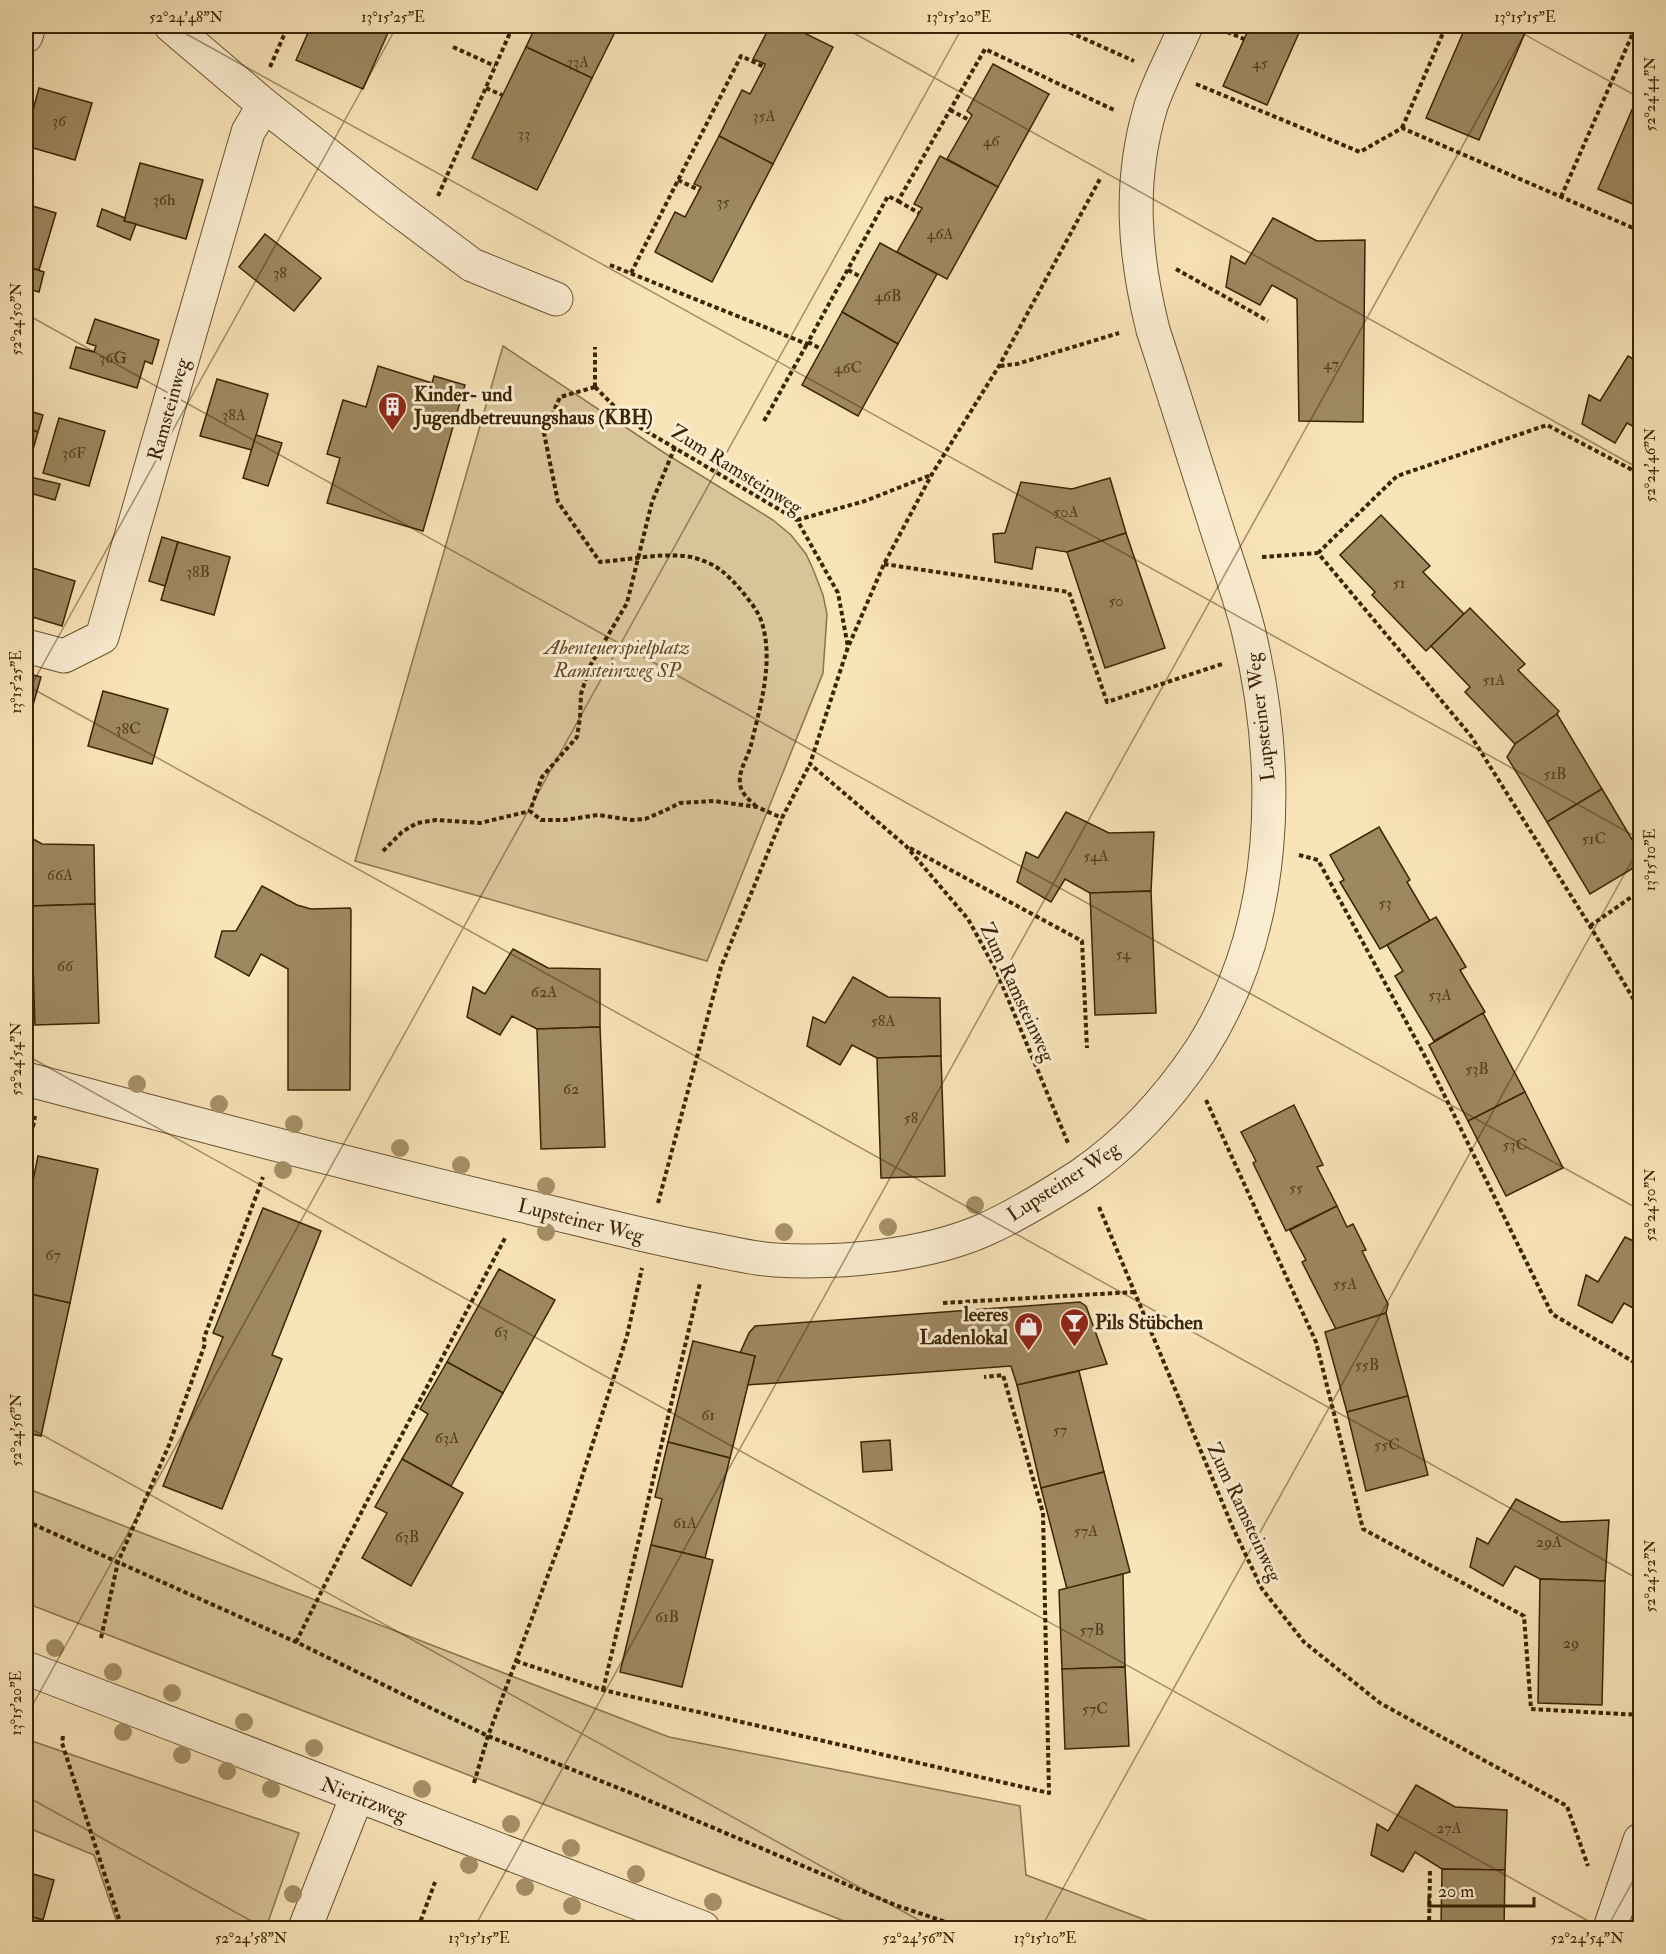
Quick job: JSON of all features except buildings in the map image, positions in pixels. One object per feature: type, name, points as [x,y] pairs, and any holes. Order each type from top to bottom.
[{"type":"street","points":[[26,36],[29,26]]},
{"type":"street","points":[[171,26],[264,105],[472,265],[556,299]]},
{"type":"street","name":"Lupsteiner Weg","points":[[26,1079],[649,1238],[771,1260],[824,1261],[881,1256],[956,1241],[1018,1214],[1073,1180],[1119,1146],[1160,1104],[1185,1072],[1213,1030],[1230,996],[1255,927],[1261,899],[1268,826],[1266,738],[1248,627],[1153,330],[1136,245],[1138,173],[1152,105],[1201,26]]},
{"type":"street","name":"Ramsteinweg","points":[[26,646],[64,656],[102,638],[248,132],[264,105]]},
{"type":"street","name":"Nieritzweg","points":[[26,1668],[703,1929]]},
{"type":"street","points":[[306,1929],[357,1796]]},
{"type":"street","points":[[1610,1929],[1641,1840]]},
{"type":"path","points":[[268,73],[288,26]]},
{"type":"path","points":[[436,203],[513,26]]},
{"type":"path","points":[[1056,26],[1144,66]]},
{"type":"path","points":[[1201,26],[1244,39]]},
{"type":"path","points":[[1192,82],[1360,152],[1402,128],[1446,26]]},
{"type":"path","points":[[1561,197],[1636,26]]},
{"type":"path","points":[[453,46],[495,66]]},
{"type":"path","points":[[898,201],[985,49],[1114,111]]},
{"type":"path","points":[[631,273],[741,56],[764,67]]},
{"type":"path","points":[[486,88],[502,95]]},
{"type":"path","points":[[950,110],[969,120]]},
{"type":"path","points":[[1402,128],[1641,231]]},
{"type":"path","points":[[848,647],[884,564],[932,474],[999,366],[1105,171]]},
{"type":"path","points":[[678,180],[699,190]]},
{"type":"path","points":[[764,421],[888,196],[919,213]]},
{"type":"path","points":[[610,265],[821,349]]},
{"type":"path","points":[[1175,269],[1268,321]]},
{"type":"path","points":[[848,270],[861,278]]},
{"type":"path","points":[[999,366],[1017,364],[1125,331]]},
{"type":"path","points":[[596,347],[595,387],[560,397],[544,433],[558,502],[600,562],[660,556],[695,558],[722,569],[750,601],[762,622],[767,647],[765,680],[751,748],[742,769],[740,785],[745,795],[757,807]]},
{"type":"path","name":"Zum Ramsteinweg","points":[[595,387],[629,421],[797,520],[838,593],[848,647],[810,764],[906,846],[968,919],[996,970],[1070,1150]]},
{"type":"path","points":[[1252,558],[1318,553],[1398,476],[1547,425],[1638,473],[1641,571]]},
{"type":"path","points":[[530,811],[542,777],[577,737],[581,694],[590,666],[627,603],[652,502],[675,447]]},
{"type":"path","points":[[797,520],[865,501],[932,474]]},
{"type":"path","points":[[1318,553],[1471,736],[1641,1010]]},
{"type":"path","points":[[884,564],[1069,592],[1107,702],[1228,662]]},
{"type":"path","points":[[657,1207],[722,967],[782,818],[810,764]]},
{"type":"path","points":[[530,811],[541,820],[564,820],[598,814],[632,820],[645,819],[680,802],[714,801],[757,807],[782,818]]},
{"type":"path","points":[[383,851],[402,832],[417,823],[436,820],[480,823],[530,811]]},
{"type":"path","points":[[906,846],[1082,941],[1087,1048]]},
{"type":"path","points":[[1296,854],[1318,860],[1427,1060],[1552,1314],[1634,1362],[1635,1450],[1641,1450]]},
{"type":"path","points":[[1590,926],[1641,891]]},
{"type":"path","points":[[1204,1097],[1316,1342],[1363,1529],[1524,1616],[1530,1710],[1641,1715]]},
{"type":"path","points":[[26,1164],[35,1116]]},
{"type":"path","points":[[101,1638],[117,1562],[169,1445],[205,1344],[204,1338],[264,1172]]},
{"type":"path","name":"Zum Ramsteinweg","points":[[1099,1207],[1233,1528],[1262,1589],[1304,1642],[1380,1703],[1567,1806],[1588,1866]]},
{"type":"path","points":[[296,1642],[508,1233]]},
{"type":"path","points":[[474,1783],[567,1524],[627,1336],[642,1267]]},
{"type":"path","points":[[603,1690],[700,1283]]},
{"type":"path","points":[[943,1303],[1134,1292]]},
{"type":"path","points":[[516,1661],[603,1690],[1049,1793],[1043,1513],[1003,1375],[984,1377]]},
{"type":"path","points":[[26,1521],[296,1642],[489,1736],[636,1795],[896,1905],[964,1929]]},
{"type":"path","points":[[63,1736],[62,1743],[122,1929]]},
{"type":"path","points":[[1430,1871],[1430,1929]]},
{"type":"path","points":[[418,1929],[435,1882]]},
{"type":"green space","name":"Abenteuerspielplatz Ramsteinweg SP","points":[[503,346],[663,452],[773,520],[791,535],[806,554],[823,595],[827,614],[823,673],[707,961],[355,861]]},
{"type":"green space","points":[[26,1488],[669,1737],[1020,1806],[1026,1875],[1167,1928],[862,1928],[26,1603]]},
{"type":"green space","points":[[26,1739],[299,1833],[266,1928],[119,1928],[94,1855],[26,1827]]},
{"type":"place","name":"Kinder- und Jugendbetreuungshaus (KBH)","points":[[393,432]]},
{"type":"place","name":"Pils Stübchen","points":[[1074,1348]]},
{"type":"place","name":"leeres Ladenlokal","points":[[1029,1352]]}]
